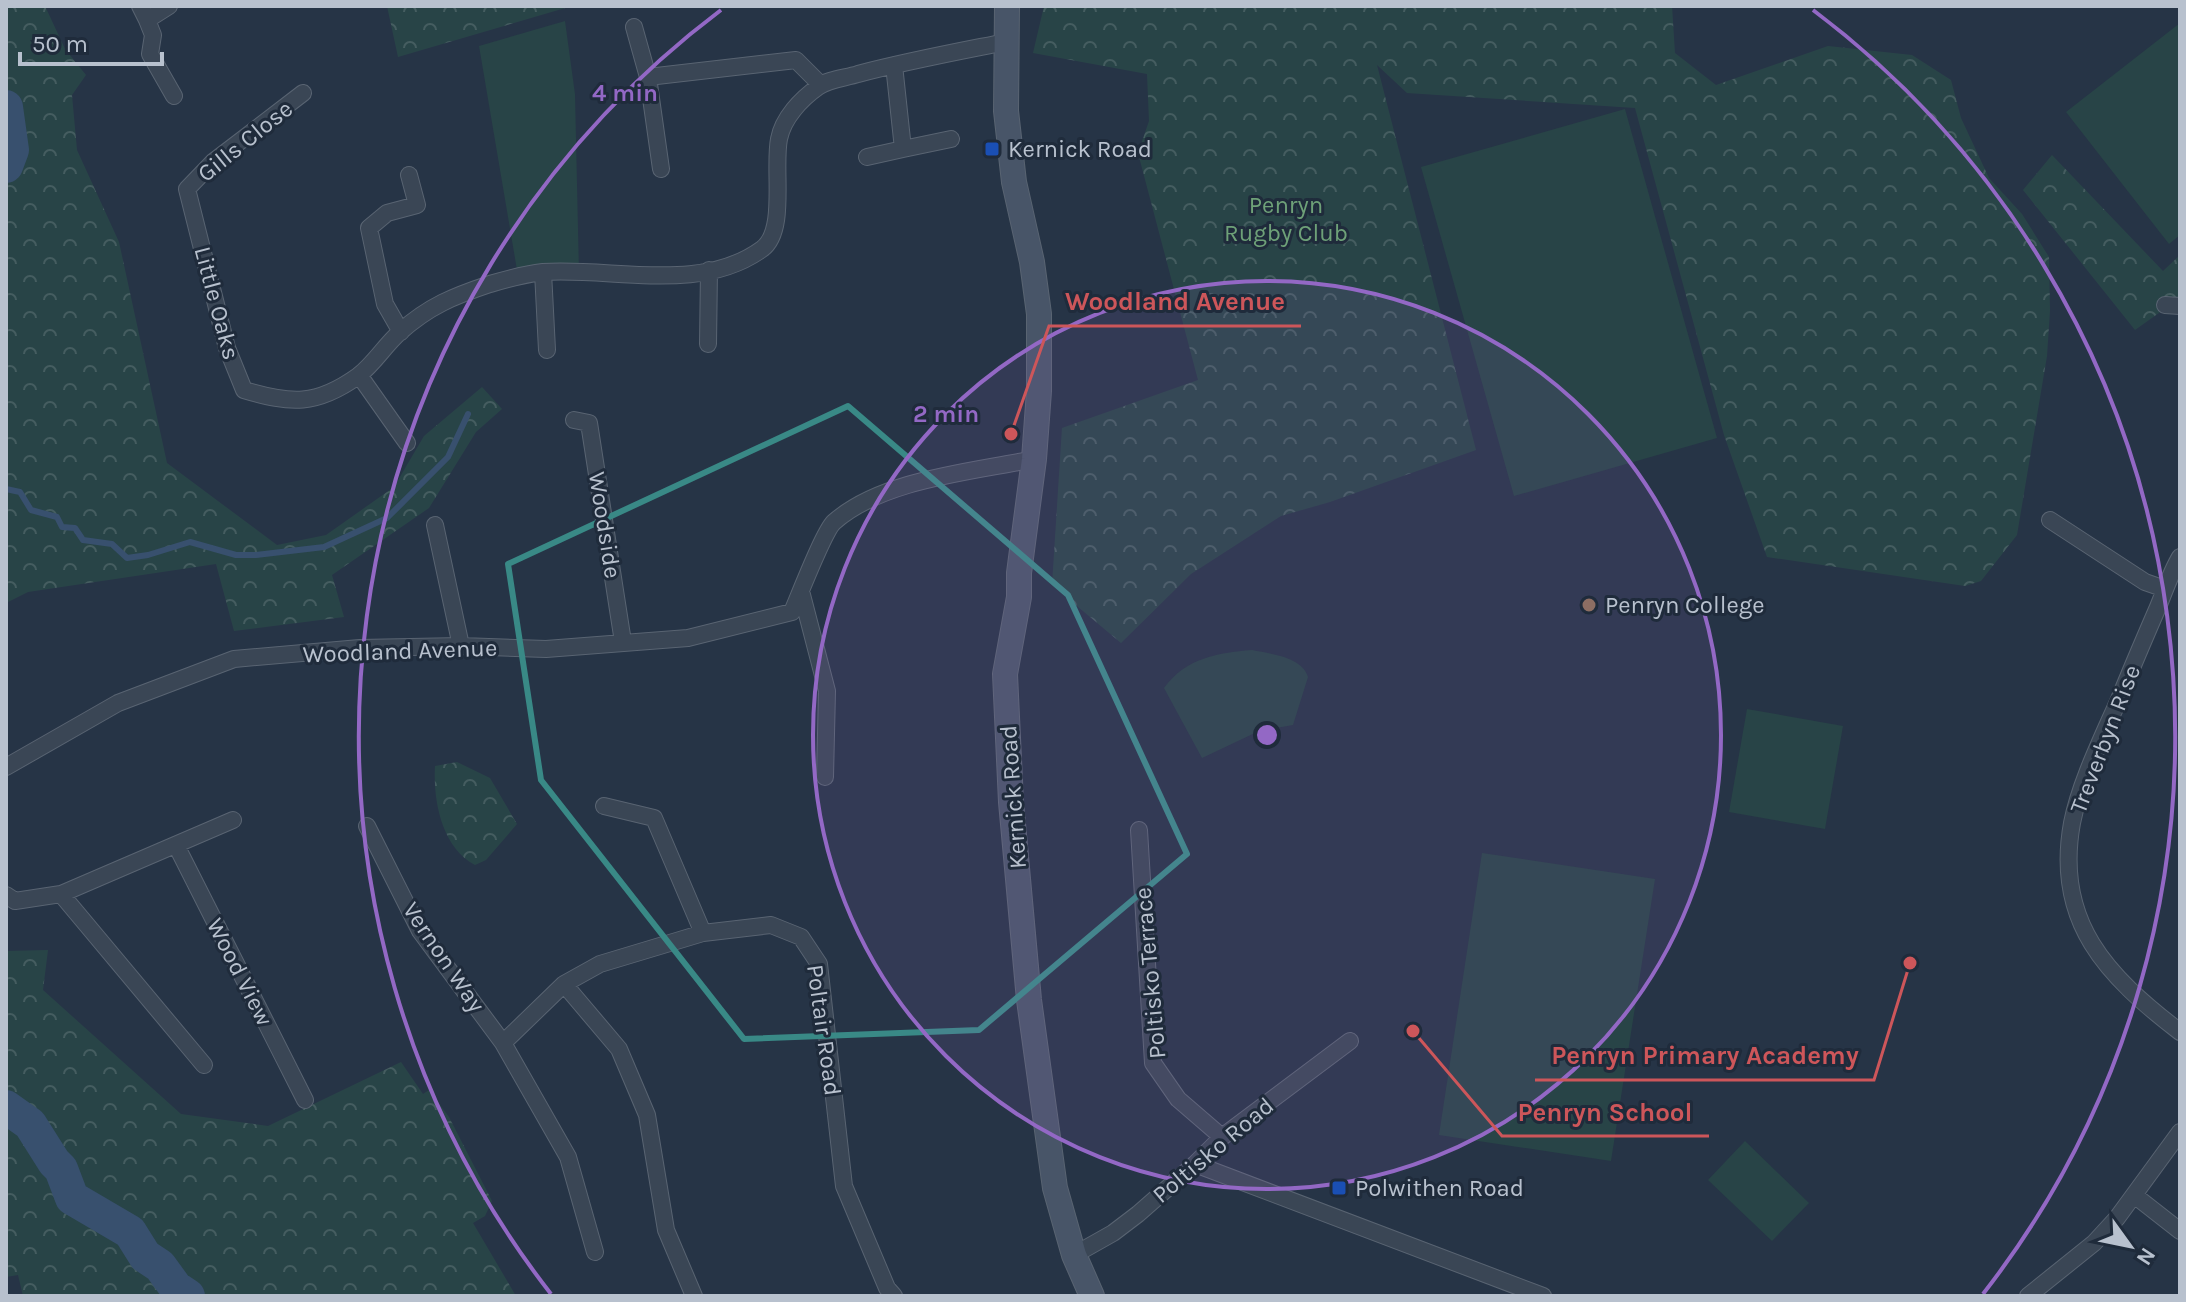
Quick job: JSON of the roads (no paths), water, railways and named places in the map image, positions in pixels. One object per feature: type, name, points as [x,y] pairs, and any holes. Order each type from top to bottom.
[{"type":"street","points":[[169,6],[144,13],[153,35],[150,54],[174,96]]},
{"type":"street","name":"Kernick Road","points":[[1007,6],[1006,111],[1014,182],[1032,262],[1039,314],[1039,391],[1034,459],[1019,573],[1019,597],[1005,674],[1011,798],[1029,1000],[1055,1188],[1074,1255],[1092,1296]]},
{"type":"street","points":[[634,27],[648,77],[661,169]]},
{"type":"street","name":"Little Oaks","points":[[187,189],[227,348],[244,390],[281,401],[319,398],[359,375],[401,332],[444,300],[518,276],[543,272],[653,277],[733,266],[766,247],[779,221],[776,176],[779,136],[793,108],[820,84],[1006,42]]},
{"type":"street","points":[[648,77],[796,60],[820,84]]},
{"type":"street","points":[[894,65],[903,149]]},
{"type":"street","name":"Gills Close","points":[[187,189],[213,162],[303,93]]},
{"type":"street","points":[[867,157],[951,139]]},
{"type":"street","points":[[401,332],[385,304],[369,228],[387,213],[417,205],[409,175]]},
{"type":"street","points":[[708,344],[709,270]]},
{"type":"street","points":[[543,272],[547,350]]},
{"type":"street","points":[[359,375],[407,443]]},
{"type":"street","name":"Woodside","points":[[574,420],[589,423],[623,642]]},
{"type":"street","name":"Woodland Avenue","points":[[6,767],[118,703],[234,659],[360,648],[461,646],[546,649],[688,638],[792,612],[832,524],[875,495],[1034,459]]},
{"type":"street","points":[[2050,520],[2145,582],[2165,589]]},
{"type":"street","points":[[435,525],[461,646]]},
{"type":"street","name":"Treverbyn Rise","points":[[2180,557],[2093,761],[2073,822],[2068,869],[2073,899],[2088,939],[2104,965],[2180,1032]]},
{"type":"street","points":[[801,591],[827,691],[825,777]]},
{"type":"street","points":[[604,806],[654,818],[703,933]]},
{"type":"street","points":[[6,895],[15,901],[61,894],[233,820]]},
{"type":"street","name":"Vernon Way","points":[[367,826],[420,931],[503,1043]]},
{"type":"street","name":"Poltisko Terrace","points":[[1139,830],[1153,1063],[1178,1099],[1222,1137]]},
{"type":"street","name":"Wood View","points":[[176,845],[305,1100]]},
{"type":"street","points":[[61,894],[204,1065]]},
{"type":"street","name":"Poltair Road","points":[[503,1043],[564,984],[600,964],[703,933],[771,925],[801,937],[819,964],[844,1186],[887,1288],[894,1296]]},
{"type":"street","points":[[564,984],[619,1049],[647,1115],[666,1230],[694,1296]]},
{"type":"street","name":"Poltisko Road","points":[[1074,1255],[1113,1233],[1195,1164],[1222,1137],[1350,1041]]},
{"type":"street","points":[[503,1043],[568,1157],[595,1252]]},
{"type":"street","points":[[2028,1296],[2094,1243],[2180,1132]]},
{"type":"street","points":[[1195,1164],[1543,1296]]},
{"type":"street","points":[[2134,1195],[2180,1231]]},
{"type":"waterway","points":[[6,107],[12,150],[6,166]]},
{"type":"waterway","points":[[6,489],[20,492],[31,510],[57,517],[62,527],[75,528],[83,540],[112,544],[127,558],[190,542],[236,555],[324,547],[387,518],[448,457],[468,414]]},
{"type":"waterway","points":[[6,1107],[30,1124],[61,1169],[72,1198],[130,1232],[145,1256],[160,1266],[176,1288],[188,1296]]},
{"type":"place","name":"Kernick Road","points":[[992,149]]},
{"type":"place","name":"Woodland Avenue","points":[[1011,434]]},
{"type":"place","name":"Penryn College","points":[[1589,605]]},
{"type":"place","name":"Penryn Primary Academy","points":[[1910,963]]},
{"type":"place","name":"Penryn School","points":[[1413,1031]]},
{"type":"place","name":"Polwithen Road","points":[[1339,1188]]},
{"type":"park label","name":"Penryn Rugby Club","points":[[1286,219]]}]
